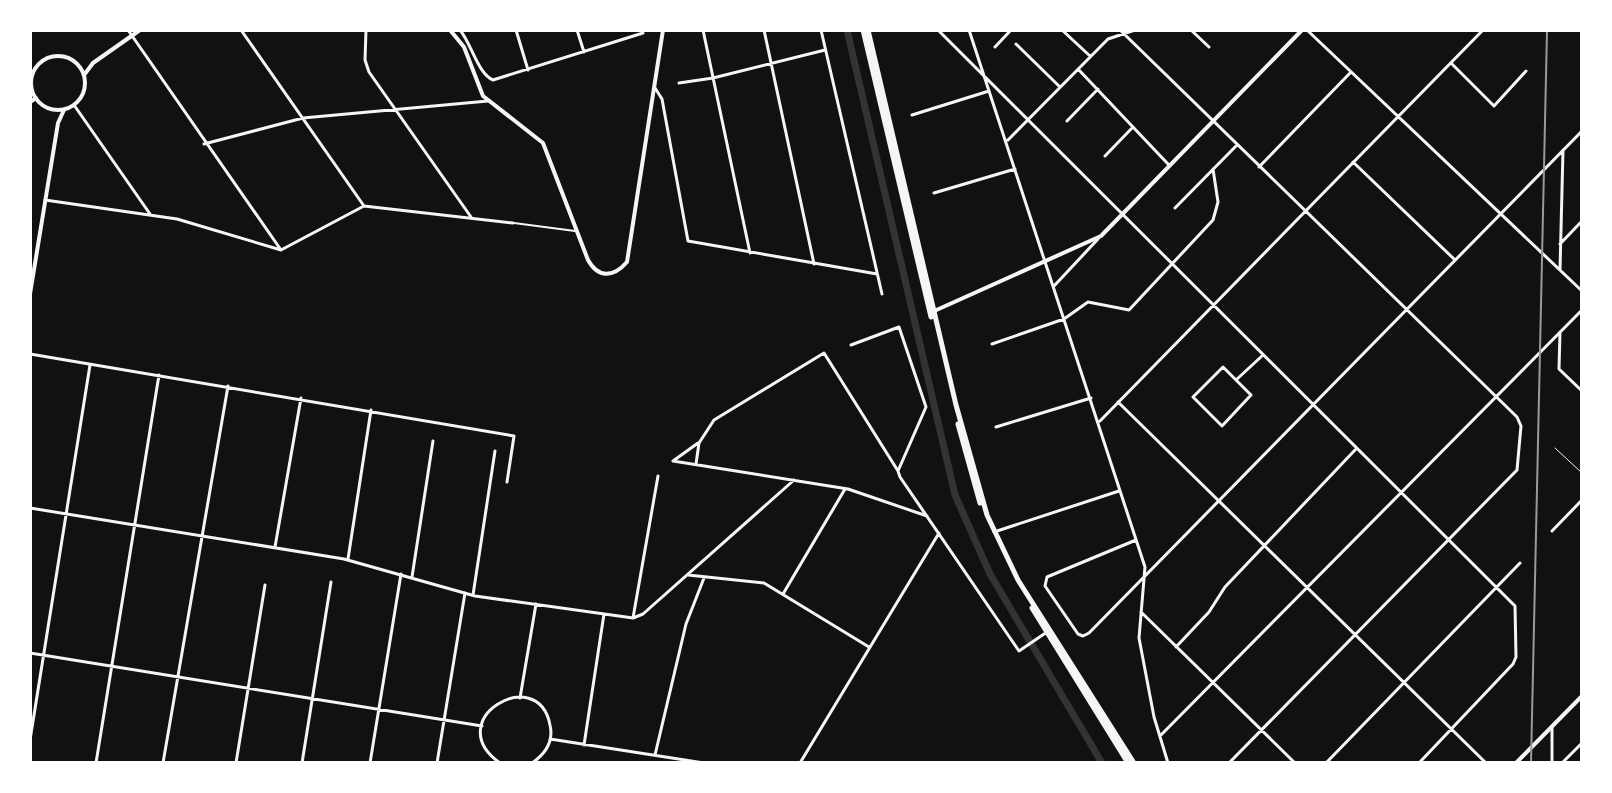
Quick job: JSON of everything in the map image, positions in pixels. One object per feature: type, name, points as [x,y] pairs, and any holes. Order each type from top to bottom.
[{"type":"main road","points":[[52,110],[64,110],[74,105],[82,97],[84,75],[93,63],[140,30]]},
{"type":"main road","points":[[450,30],[464,47],[480,91],[543,143],[588,260],[600,273],[615,273],[627,262],[663,30]]},
{"type":"main road","points":[[866,30],[966,455],[990,531],[1131,763]]},
{"type":"main road","points":[[932,312],[1101,236],[1168,164],[1305,30]]},
{"type":"main road","points":[[58,123],[52,110],[31,90],[33,70],[52,56],[68,58],[79,66],[84,75]]},
{"type":"main road","points":[[79,66],[93,63]]},
{"type":"main road","points":[[30,102],[36,98]]},
{"type":"main road","points":[[30,294],[58,123],[64,110]]},
{"type":"main road","points":[[932,312],[994,532],[1048,631]]},
{"type":"main road","points":[[1516,763],[1582,696]]},
{"type":"street","points":[[128,30],[204,144],[281,250]]},
{"type":"street","points":[[241,30],[364,206]]},
{"type":"street","points":[[366,30],[365,60],[369,72],[471,217]]},
{"type":"street","points":[[460,30],[474,48],[485,76],[493,80],[644,31]]},
{"type":"street","points":[[516,30],[528,70]]},
{"type":"street","points":[[577,30],[584,52]]},
{"type":"street","points":[[703,30],[750,253]]},
{"type":"street","points":[[764,30],[814,264]]},
{"type":"street","points":[[821,30],[882,294]]},
{"type":"street","points":[[938,30],[1355,450],[1515,606],[1513,664],[1419,763]]},
{"type":"street","points":[[969,30],[1008,140],[1145,567],[1139,638],[1168,763]]},
{"type":"street","points":[[995,47],[1011,30]]},
{"type":"street","points":[[1062,30],[1090,56]]},
{"type":"street","points":[[1008,140],[1108,39],[1135,30]]},
{"type":"street","points":[[1191,30],[1209,47]]},
{"type":"street","points":[[1305,30],[1582,291]]},
{"type":"street","points":[[1098,423],[1483,30]]},
{"type":"street","points":[[1122,32],[1517,417],[1521,426],[1517,470],[1229,763]]},
{"type":"street","points":[[1016,44],[1060,87]]},
{"type":"street","points":[[679,83],[713,78],[825,50]]},
{"type":"street","points":[[1451,63],[1494,106],[1526,71]]},
{"type":"street","points":[[1078,69],[1168,164]]},
{"type":"street","points":[[1259,167],[1351,72]]},
{"type":"street","points":[[655,88],[662,99],[688,241],[877,274]]},
{"type":"street","points":[[1067,121],[1098,89]]},
{"type":"street","points":[[912,115],[990,91]]},
{"type":"street","points":[[204,144],[303,118],[489,101]]},
{"type":"street","points":[[74,105],[150,214]]},
{"type":"street","points":[[1105,156],[1133,127]]},
{"type":"street","points":[[1136,540],[1051,574],[1044,582],[1083,636],[1218,503],[1582,131]]},
{"type":"street","points":[[1175,208],[1237,145]]},
{"type":"street","points":[[1560,270],[1563,150]]},
{"type":"street","points":[[1353,162],[1455,260]]},
{"type":"street","points":[[934,193],[1016,169]]},
{"type":"street","points":[[992,344],[1064,319],[1088,302],[1129,310],[1217,212],[1213,169]]},
{"type":"street","points":[[45,200],[177,219],[281,250],[364,206],[578,231]]},
{"type":"street","points":[[1560,244],[1582,221]]},
{"type":"street","points":[[1054,286],[1101,236]]},
{"type":"street","points":[[1160,736],[1582,310]]},
{"type":"street","points":[[851,345],[899,327],[926,407],[898,471]]},
{"type":"street","points":[[1560,332],[1559,369],[1582,391]]},
{"type":"street","points":[[927,516],[845,489],[673,461],[699,443],[714,420],[824,353],[927,516],[1019,651],[1048,631]]},
{"type":"street","points":[[30,354],[514,436],[507,482]]},
{"type":"street","points":[[1236,380],[1263,355]]},
{"type":"street","points":[[30,740],[90,364]]},
{"type":"street","points":[[1223,367],[1236,380],[1251,395],[1222,426],[1193,397],[1223,367]]},
{"type":"street","points":[[96,763],[159,375]]},
{"type":"street","points":[[163,763],[228,386]]},
{"type":"street","points":[[275,547],[301,398]]},
{"type":"street","points":[[996,427],[1091,398]]},
{"type":"street","points":[[1118,402],[1486,763]]},
{"type":"street","points":[[348,559],[371,410]]},
{"type":"street","points":[[412,577],[433,441]]},
{"type":"street","points":[[696,464],[699,443]]},
{"type":"street","points":[[1176,647],[1209,612],[1225,587],[1355,450]]},
{"type":"street","points":[[473,595],[495,451]]},
{"type":"street","points":[[633,618],[658,476]]},
{"type":"street","points":[[30,508],[348,559],[473,595],[633,618],[688,575],[794,480]]},
{"type":"street","points":[[783,594],[845,489]]},
{"type":"street","points":[[994,532],[1119,491]]},
{"type":"street","points":[[1552,531],[1582,500]]},
{"type":"street","points":[[800,763],[939,533]]},
{"type":"street","points":[[1326,763],[1520,563]]},
{"type":"street","points":[[370,763],[401,574]]},
{"type":"street","points":[[688,575],[764,583],[869,647]]},
{"type":"street","points":[[655,755],[686,624],[704,577]]},
{"type":"street","points":[[302,763],[331,582]]},
{"type":"street","points":[[236,763],[265,585]]},
{"type":"street","points":[[437,763],[465,593]]},
{"type":"street","points":[[520,698],[536,604]]},
{"type":"street","points":[[1141,612],[1295,763]]},
{"type":"street","points":[[584,745],[604,614]]},
{"type":"street","points":[[30,653],[482,726]]},
{"type":"street","points":[[500,763],[485,748],[482,726],[493,705],[504,699],[520,698],[538,704],[550,724],[550,739],[542,756],[532,763]]},
{"type":"street","points":[[1552,727],[1552,763]]},
{"type":"street","points":[[550,739],[704,763]]},
{"type":"street","points":[[1562,763],[1582,743]]},
{"type":"lane","points":[[1555,448],[1582,473]]},
{"type":"waterway","points":[[847,30],[955,495],[990,574],[1102,763]]},
{"type":"railway","points":[[1531,763],[1547,30]]}]
